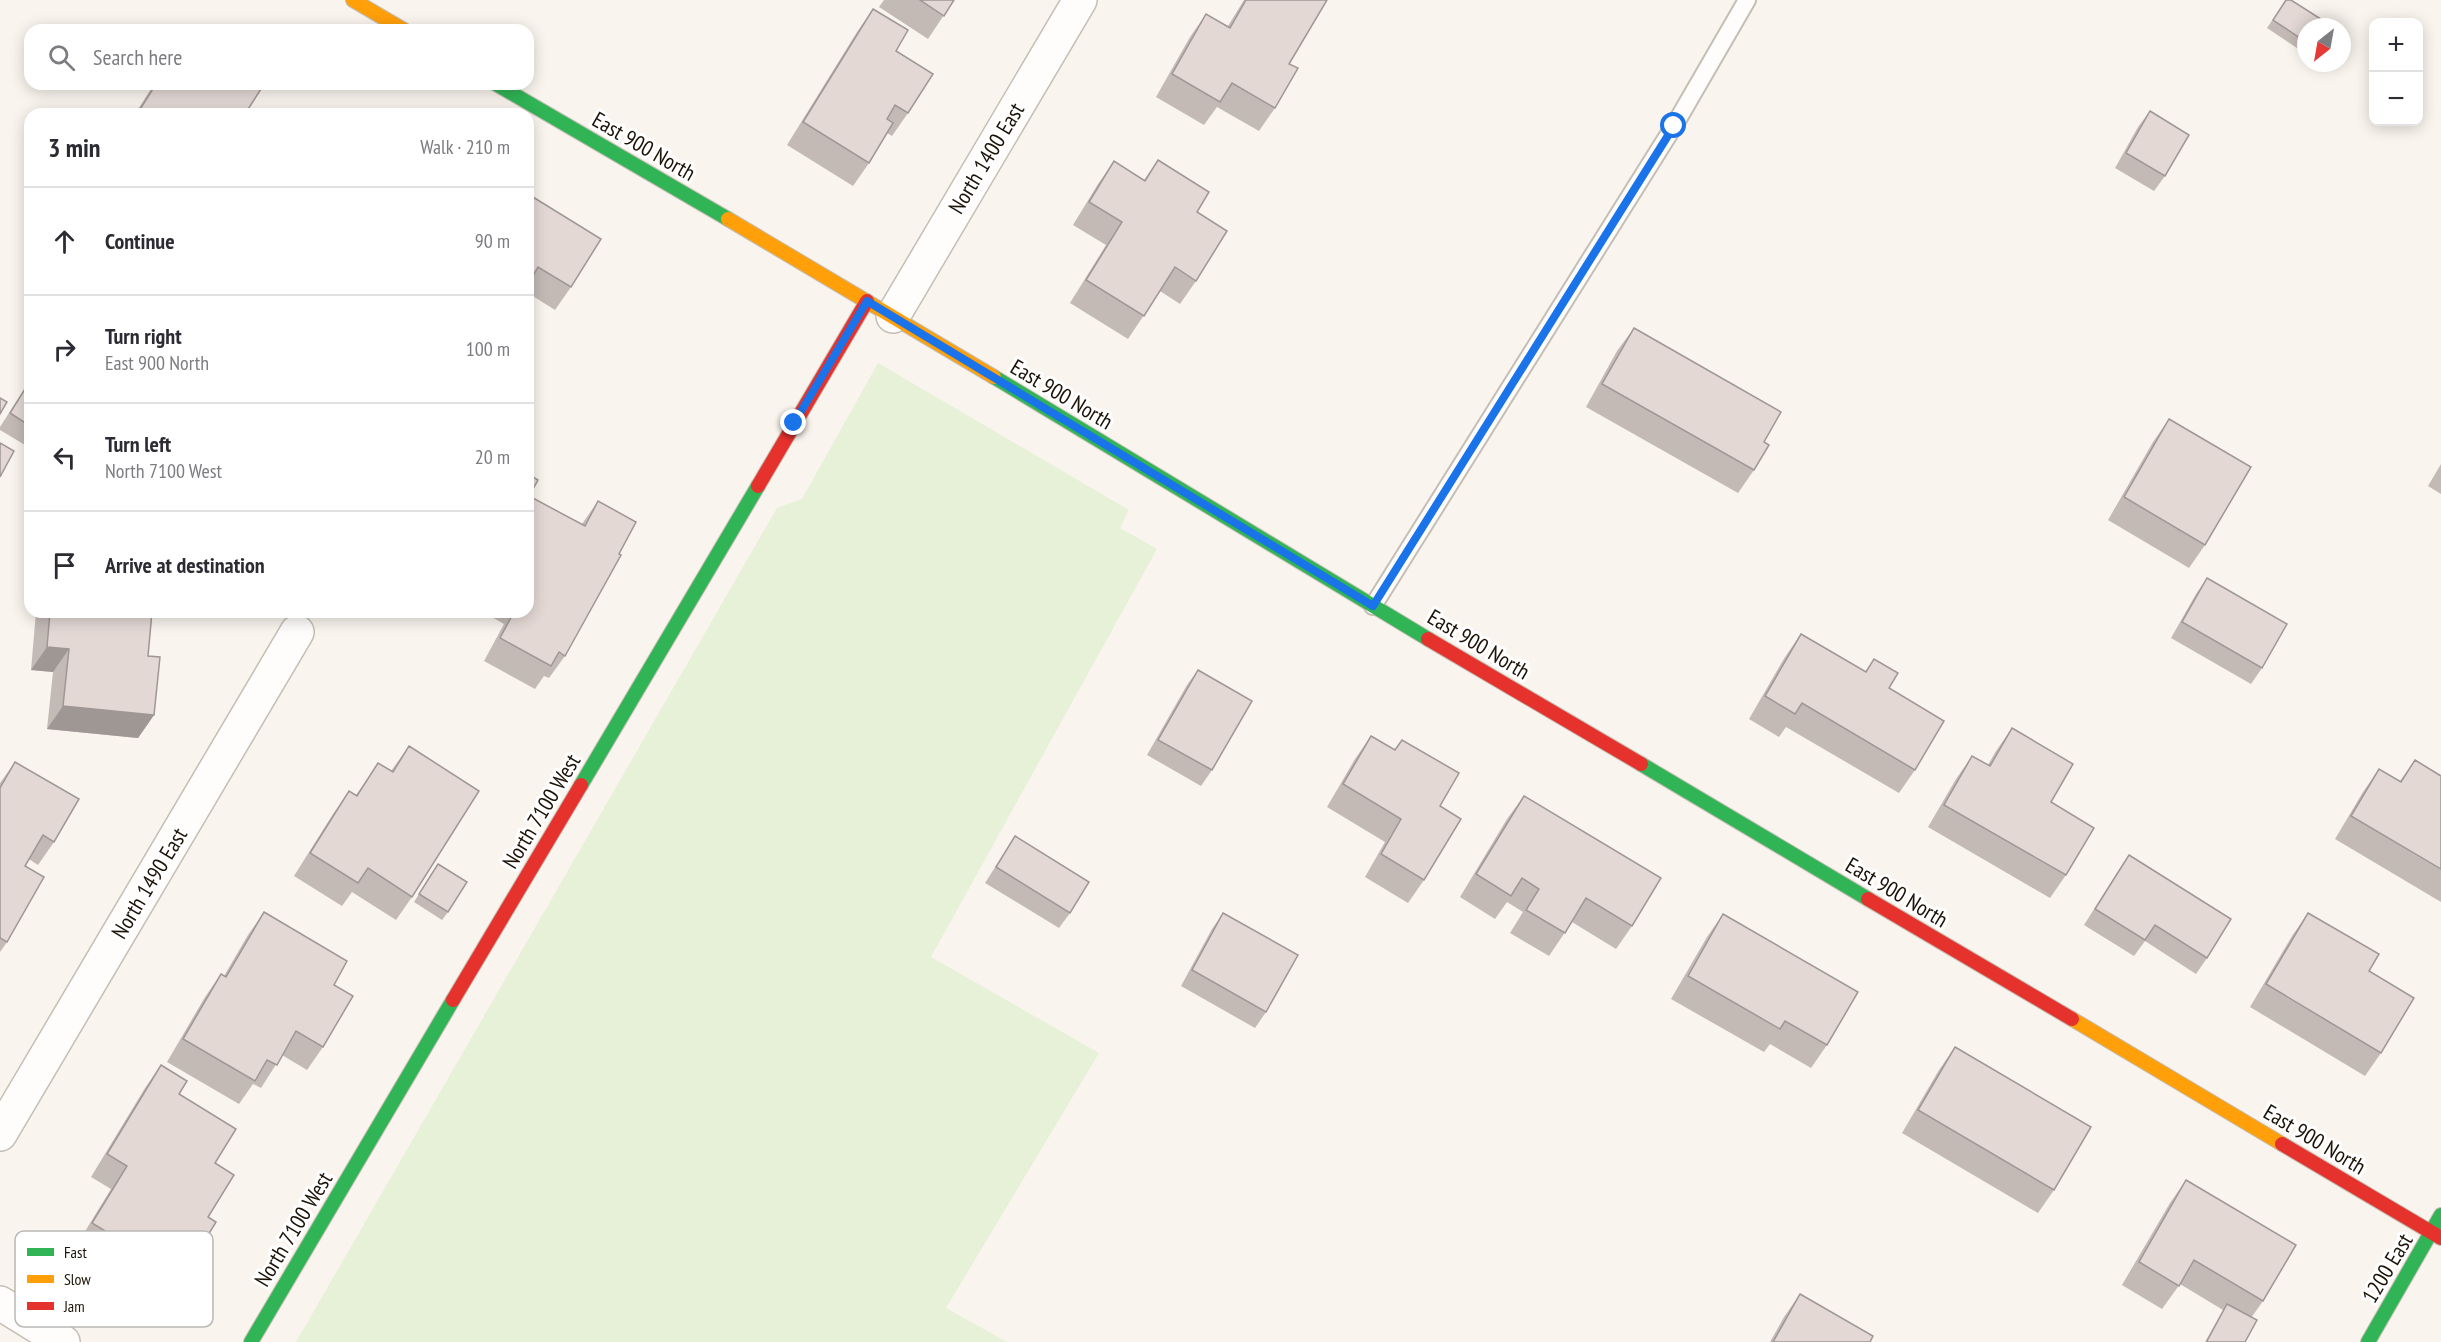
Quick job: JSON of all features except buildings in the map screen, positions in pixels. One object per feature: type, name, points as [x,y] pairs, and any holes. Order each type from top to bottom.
[{"type":"street","points":[[353,0],[394,24]]},
{"type":"street","name":"North 1400 East","points":[[880,308],[1080,0]]},
{"type":"street","name":"East 900 North","points":[[506,90],[880,308],[1373,606],[2437,1235]]},
{"type":"street","name":"North 7100 West","points":[[251,1342],[880,308]]},
{"type":"street","name":"North 1490 East","points":[[0,1134],[297,632]]},
{"type":"street","name":"1200 East","points":[[2367,1342],[2437,1235],[2441,1215]]},
{"type":"street","points":[[0,1303],[15,1312]]},
{"type":"street","points":[[39,1327],[63,1342]]},
{"type":"lane","points":[[1373,606],[1674,126],[1747,0]]},
{"type":"green space","points":[[878,363],[1129,510],[1120,528],[1157,549],[931,957],[1099,1053],[946,1308],[1007,1342],[296,1342],[777,508],[802,499]]},
{"type":"traffic: fast","points":[[506,90],[728,219]]},
{"type":"traffic: fast","points":[[994,377],[1428,639]]},
{"type":"traffic: fast","points":[[581,785],[758,486]]},
{"type":"traffic: fast","points":[[1641,764],[1868,899]]},
{"type":"traffic: fast","points":[[251,1342],[453,1000]]},
{"type":"traffic: fast","points":[[2368,1342],[2441,1215]]},
{"type":"traffic: slow","points":[[353,0],[394,24]]},
{"type":"traffic: slow","points":[[728,219],[994,377]]},
{"type":"traffic: slow","points":[[2072,1019],[2282,1144]]},
{"type":"traffic: jam","points":[[758,486],[867,301]]},
{"type":"traffic: jam","points":[[1428,639],[1641,764]]},
{"type":"traffic: jam","points":[[453,1000],[581,785]]},
{"type":"traffic: jam","points":[[1868,899],[2072,1019]]},
{"type":"traffic: jam","points":[[2282,1144],[2441,1238]]},
{"type":"route","points":[[794,423],[867,301],[1373,606],[1674,126]]}]
